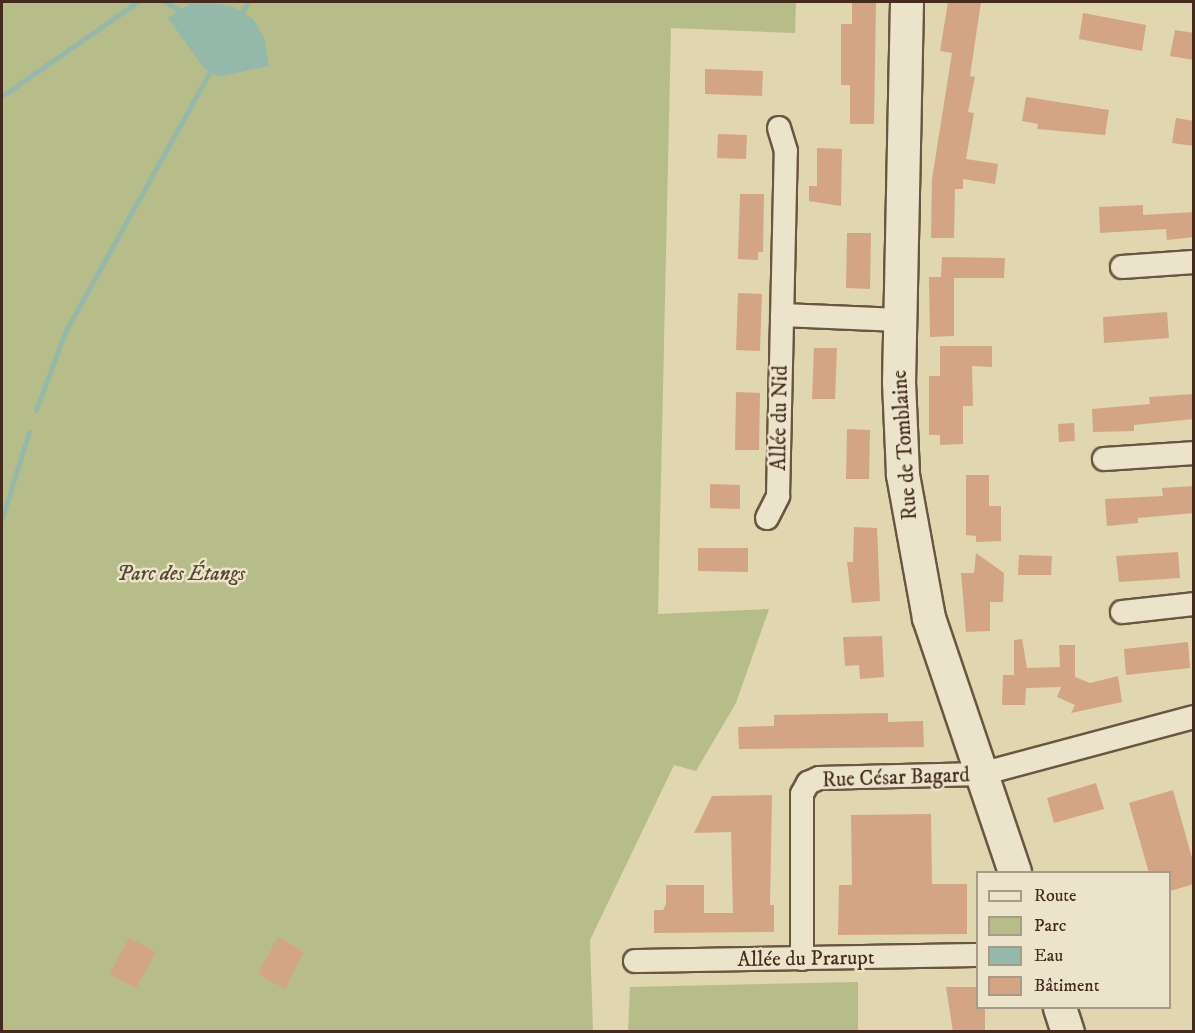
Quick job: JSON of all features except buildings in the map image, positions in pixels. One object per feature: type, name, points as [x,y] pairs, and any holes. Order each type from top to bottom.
[{"type":"main road","name":"Rue de Tomblaine","points":[[907,2],[900,320],[900,435],[909,525],[929,618],[1014,871]]},
{"type":"main road","points":[[1060,1009],[1068,1032]]},
{"type":"street","name":"Allée du Nid","points":[[767,518],[778,496],[786,151],[779,128]]},
{"type":"street","points":[[1122,267],[1194,262]]},
{"type":"street","points":[[782,315],[900,320]]},
{"type":"street","points":[[1104,459],[1194,453]]},
{"type":"street","points":[[1122,612],[1194,604]]},
{"type":"street","points":[[981,774],[1194,717]]},
{"type":"street","name":"Rue César Bagard","points":[[802,959],[802,794],[808,783],[819,778],[981,774]]},
{"type":"street","name":"Allée du Prarupt","points":[[635,961],[976,955]]},
{"type":"green space","name":"Parc des Étangs","points":[[2,2],[796,2],[795,33],[671,28],[658,614],[769,609],[736,703],[696,771],[674,765],[590,940],[593,1031],[2,1031]]},
{"type":"green space","points":[[858,982],[858,1031],[628,1031],[630,987]]},
{"type":"water","points":[[206,2],[234,7],[253,19],[264,37],[269,66],[219,77],[204,68],[168,18],[189,4]]},
{"type":"waterway","points":[[2,96],[137,2]]},
{"type":"waterway","points":[[165,2],[184,13]]},
{"type":"waterway","points":[[239,18],[248,2]]},
{"type":"waterway","points":[[36,410],[65,332],[213,66]]},
{"type":"waterway","points":[[2,518],[29,432]]}]
